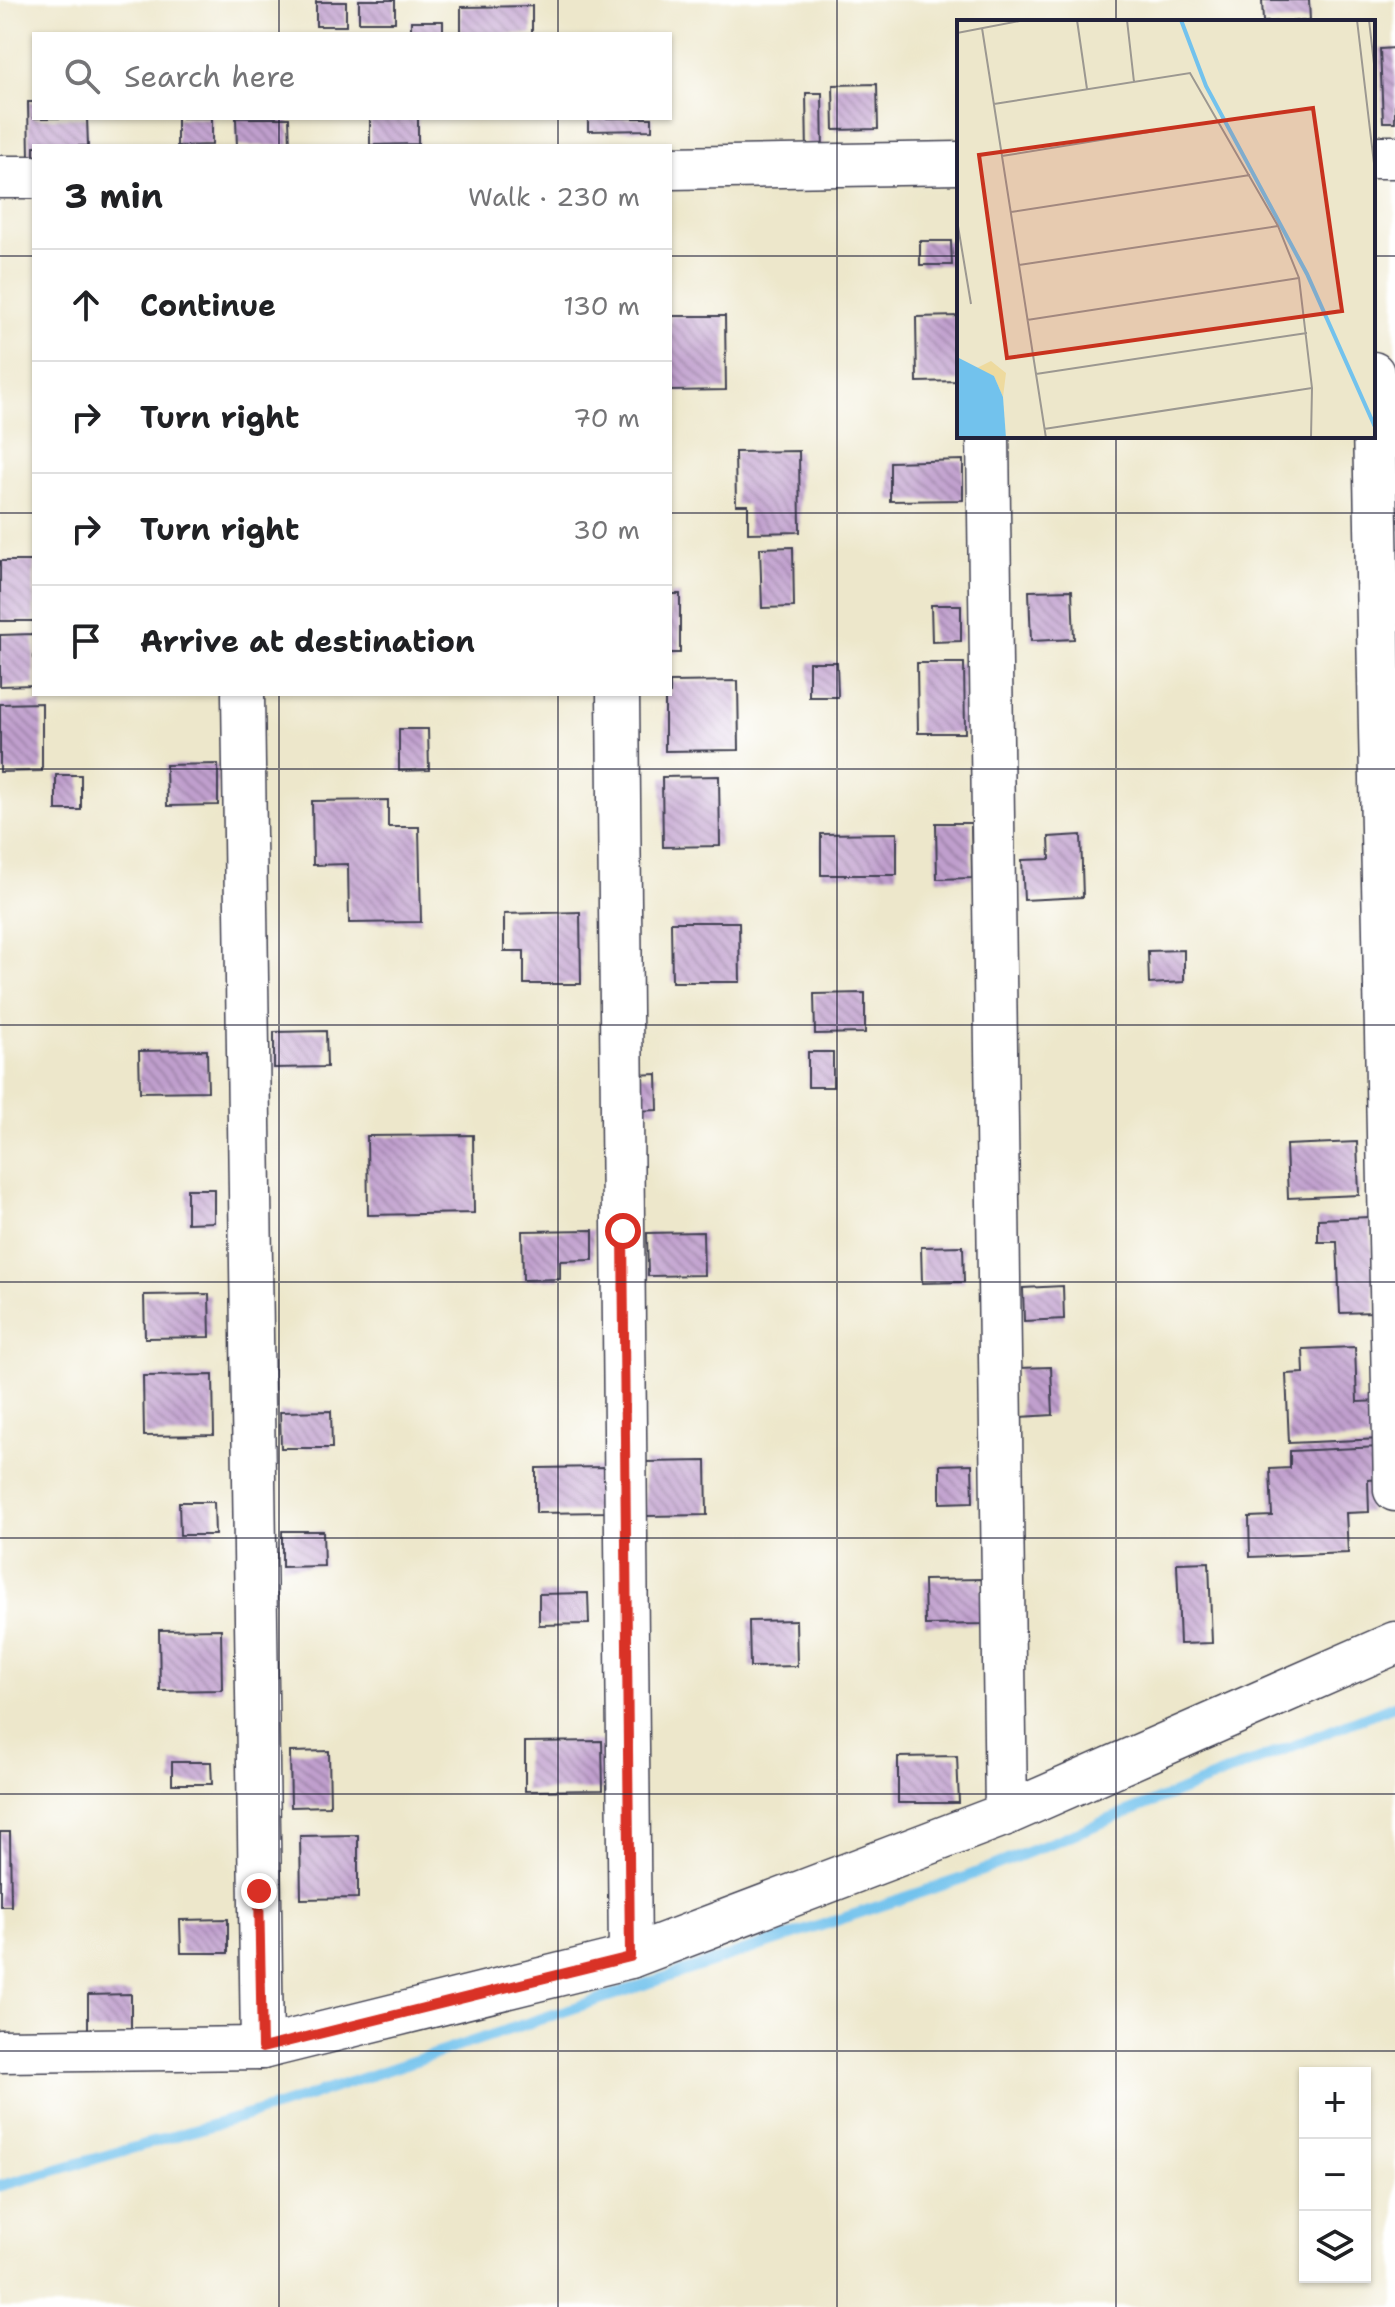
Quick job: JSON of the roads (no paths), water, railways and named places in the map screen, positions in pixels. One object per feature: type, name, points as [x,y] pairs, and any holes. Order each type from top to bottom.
[{"type":"street","points":[[672,168],[957,163]]},
{"type":"street","points":[[0,177],[32,177]]},
{"type":"street","points":[[988,438],[1006,1814]]},
{"type":"street","points":[[1374,438],[1395,1490]]},
{"type":"street","points":[[243,696],[262,2048]]},
{"type":"street","points":[[618,696],[630,1957]]},
{"type":"street","points":[[0,2051],[262,2048],[630,1957],[1006,1814],[1395,1643]]},
{"type":"waterway","points":[[0,2186],[279,2106],[961,1879],[1395,1705]]}]
